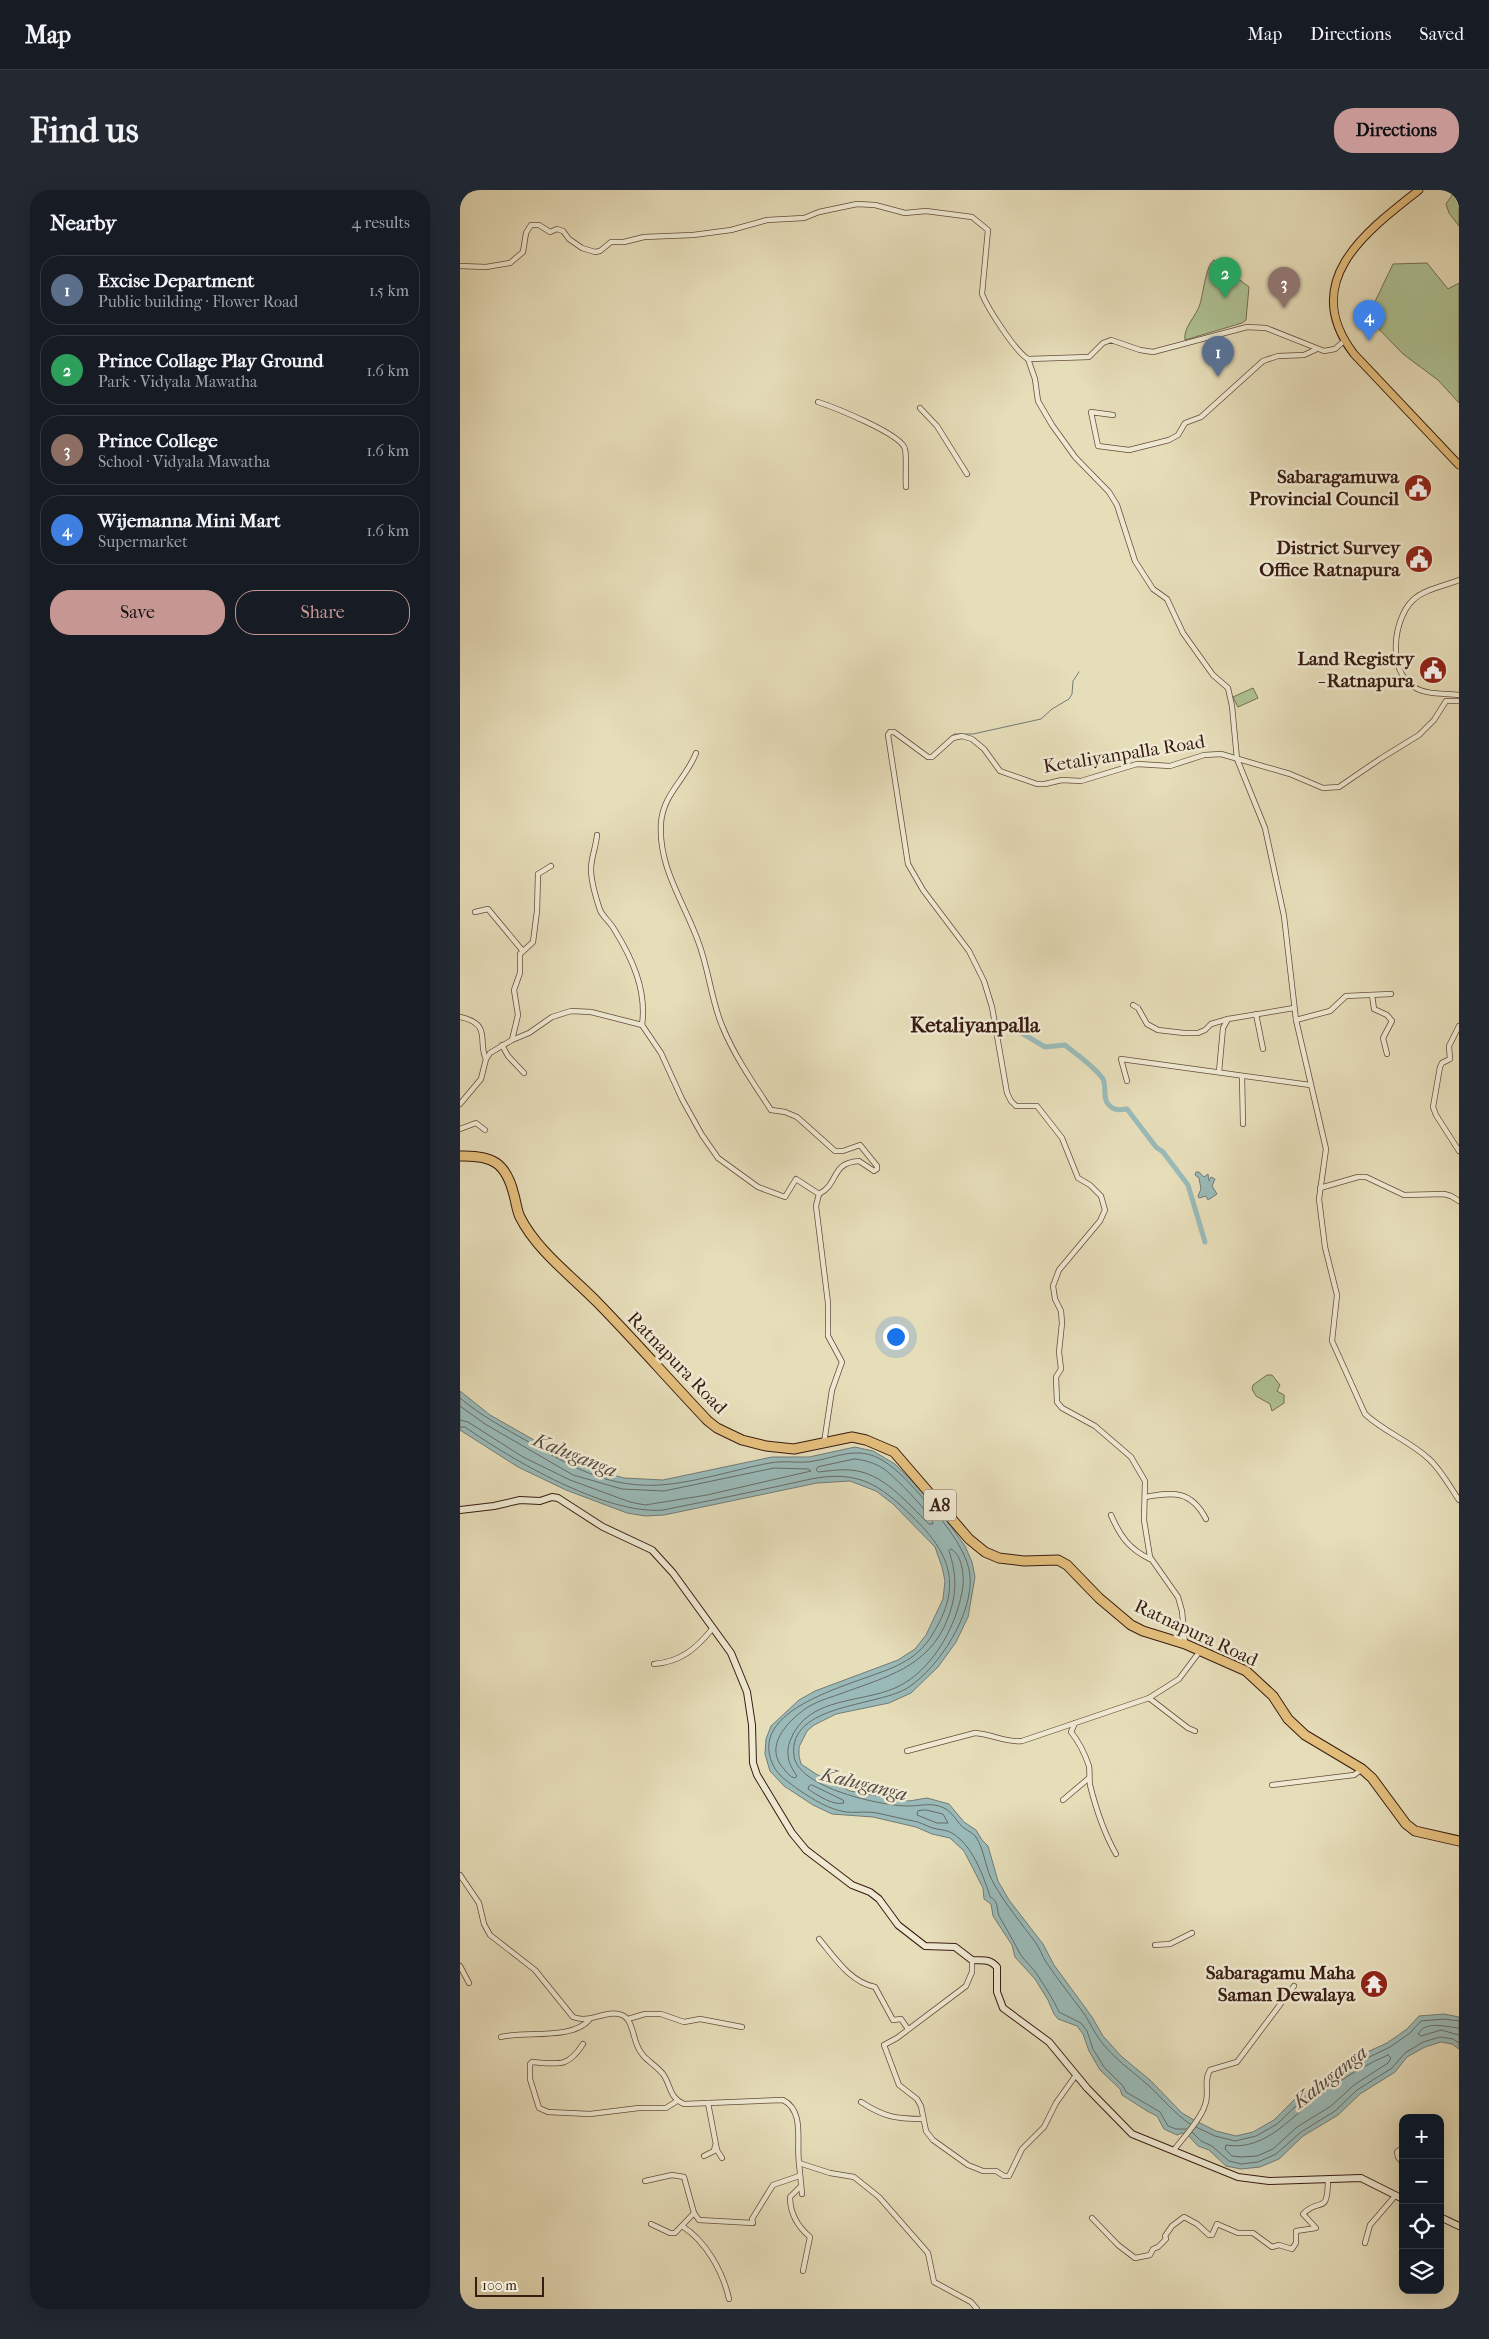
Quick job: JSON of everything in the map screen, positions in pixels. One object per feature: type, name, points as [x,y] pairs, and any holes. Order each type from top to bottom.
[{"type":"highway","name":"Ratnapura Road","points":[[460,1156],[498,1162],[505,1170],[520,1216],[532,1235],[708,1421],[717,1428],[742,1440],[766,1446],[794,1449],[852,1437],[866,1440],[894,1452],[969,1539],[985,1552],[1007,1559],[1058,1560],[1067,1565],[1099,1598],[1131,1625],[1143,1632],[1185,1644],[1246,1671],[1273,1696],[1288,1719],[1305,1735],[1362,1769],[1372,1778],[1396,1814],[1412,1828],[1459,1840]]},
{"type":"main road","points":[[1419,190],[1368,233],[1353,249],[1340,270],[1335,286],[1333,305],[1335,320],[1344,341],[1354,354],[1459,465]]},
{"type":"street","points":[[460,266],[486,267],[510,262],[523,252],[526,233],[531,225],[539,225],[550,232],[557,229],[563,231],[569,239],[582,248],[594,252],[600,251],[611,242],[624,242],[644,237],[693,235],[731,230],[767,220],[804,218],[819,212],[857,204],[875,204],[905,213],[926,211],[972,217],[988,230],[982,294],[986,302],[1006,332],[1028,359],[1035,380],[1038,401],[1052,425],[1075,457],[1109,492],[1117,505],[1135,561],[1153,589],[1167,599],[1183,633],[1213,674],[1228,688],[1232,706],[1237,760],[1265,828],[1284,916],[1296,1020],[1326,1149],[1319,1198],[1325,1247],[1338,1295],[1332,1341],[1365,1414],[1374,1423],[1395,1434],[1430,1459],[1459,1500]]},
{"type":"street","points":[[1028,359],[1089,357],[1103,344],[1111,340],[1140,350],[1153,352],[1247,327],[1275,331],[1317,350]]},
{"type":"street","points":[[1113,416],[1091,412],[1098,446],[1130,450],[1169,440],[1178,435],[1185,423],[1201,417],[1263,361],[1278,356],[1304,355],[1317,350],[1330,350],[1344,341]]},
{"type":"street","points":[[818,402],[852,414],[899,441],[905,448],[906,487]]},
{"type":"street","points":[[920,408],[937,426],[966,474]]},
{"type":"street","points":[[1459,580],[1421,594],[1414,599],[1404,609],[1398,624],[1395,640],[1399,664],[1406,680],[1411,686],[1421,691],[1459,695]]},
{"type":"street","name":"Ketaliyanpalla Road","points":[[1185,1644],[1182,1611],[1178,1597],[1152,1559],[1144,1520],[1145,1481],[1131,1458],[1095,1426],[1062,1408],[1057,1402],[1056,1377],[1060,1369],[1059,1352],[1062,1323],[1061,1311],[1055,1299],[1053,1286],[1059,1270],[1100,1221],[1105,1210],[1101,1196],[1090,1185],[1078,1178],[1062,1138],[1044,1113],[1036,1106],[1016,1106],[1010,1101],[992,1007],[984,981],[969,951],[918,883],[908,864],[888,735],[890,732],[894,732],[928,757],[932,757],[953,738],[962,736],[972,738],[984,749],[1000,771],[1037,784],[1062,780],[1081,781],[1137,764],[1170,766],[1204,755],[1221,754],[1290,774],[1323,788],[1339,787],[1419,735],[1434,720],[1446,701],[1459,701]]},
{"type":"street","points":[[696,754],[691,767],[677,782],[666,801],[661,824],[663,852],[669,877],[705,961],[723,1028],[752,1083],[771,1110],[785,1112],[797,1117],[835,1151],[844,1151],[860,1146],[878,1166],[874,1171],[859,1162],[843,1164],[828,1189],[819,1194],[816,1206],[828,1303],[828,1336],[842,1362],[832,1390],[824,1443]]},
{"type":"street","points":[[597,836],[591,868],[592,883],[601,912],[613,927],[628,956],[644,996],[642,1025],[661,1053],[682,1099],[702,1135],[718,1158],[758,1187],[785,1196],[796,1179],[819,1194]]},
{"type":"street","points":[[512,1040],[518,1015],[514,990],[520,973],[520,954],[522,950],[533,942],[538,874],[551,866]]},
{"type":"street","points":[[475,912],[488,909],[522,950]]},
{"type":"street","points":[[1296,1020],[1330,1011],[1346,996],[1391,994]]},
{"type":"street","points":[[1372,995],[1374,1009],[1387,1015],[1392,1021],[1383,1038],[1386,1054]]},
{"type":"street","points":[[1133,1005],[1138,1008],[1147,1024],[1158,1030],[1198,1033],[1205,1030],[1211,1024],[1228,1019],[1294,1008]]},
{"type":"street","points":[[486,1059],[502,1045],[530,1033],[552,1017],[571,1011],[591,1012],[642,1025]]},
{"type":"street","points":[[1256,1014],[1263,1049]]},
{"type":"street","points":[[460,1017],[476,1024],[482,1033],[486,1059],[481,1079],[460,1104]]},
{"type":"street","points":[[1220,1072],[1222,1028],[1228,1019]]},
{"type":"street","points":[[1459,1026],[1449,1046],[1450,1059],[1442,1063],[1440,1067],[1433,1107],[1444,1129],[1459,1151]]},
{"type":"street","points":[[502,1045],[508,1056],[524,1073]]},
{"type":"street","points":[[1127,1081],[1122,1059],[1310,1085]]},
{"type":"street","points":[[1242,1076],[1243,1124]]},
{"type":"street","points":[[460,1129],[476,1123],[485,1130]]},
{"type":"street","points":[[1320,1188],[1366,1177],[1404,1195],[1444,1194],[1459,1201]]},
{"type":"street","points":[[1144,1497],[1174,1492],[1196,1503],[1206,1519]]},
{"type":"street","points":[[460,1510],[494,1506],[520,1500],[540,1501],[552,1497],[558,1498],[603,1527],[652,1550],[673,1573],[731,1653],[747,1692],[752,1725],[753,1762],[757,1774],[792,1833],[817,1858],[852,1885],[870,1892],[878,1899],[898,1925],[925,1946],[955,1947],[972,1960],[993,1962],[997,1967],[997,1992],[1003,2008],[1049,2042],[1076,2076],[1132,2134],[1245,2179],[1328,2181],[1361,2178],[1399,2196]]},
{"type":"street","points":[[1111,1515],[1118,1533],[1130,1547],[1152,1559]]},
{"type":"street","points":[[654,1664],[680,1659],[692,1651],[712,1629]]},
{"type":"street","points":[[907,1750],[975,1733],[987,1734],[1002,1740],[1022,1740],[1149,1698],[1179,1679],[1200,1650]]},
{"type":"street","points":[[1149,1698],[1188,1728],[1195,1731]]},
{"type":"street","points":[[1075,1723],[1071,1732],[1078,1742],[1089,1768],[1088,1778],[1108,1841],[1116,1854]]},
{"type":"street","points":[[1272,1785],[1354,1775],[1362,1769]]},
{"type":"street","points":[[1063,1800],[1088,1778]]},
{"type":"street","points":[[460,1875],[462,1881],[479,1903],[484,1924],[490,1935],[536,1970],[573,2017],[589,2020],[612,2013],[622,2015],[628,2019],[637,2047],[644,2058],[664,2075],[677,2101],[684,2104],[783,2100],[792,2104],[796,2111],[799,2176],[802,2194]]},
{"type":"street","points":[[1155,1945],[1170,1944],[1192,1933]]},
{"type":"street","points":[[819,1939],[850,1975],[865,1985],[875,1987],[894,2020],[901,2019],[908,2029]]},
{"type":"street","points":[[972,1960],[972,1972],[966,1986],[897,2038],[884,2044],[900,2085],[917,2099],[921,2106],[926,2131],[933,2140],[954,2157],[983,2171],[996,2171],[1004,2176],[1009,2176],[1022,2148],[1044,2127],[1056,2103],[1076,2076]]},
{"type":"street","points":[[460,1966],[469,1983]]},
{"type":"street","points":[[1174,2150],[1203,2110],[1207,2096],[1206,2077],[1210,2070],[1237,2062],[1294,1986]]},
{"type":"street","points":[[628,2019],[645,2014],[661,2014],[684,2022],[700,2019],[742,2027]]},
{"type":"street","points":[[501,2037],[568,2031],[582,2027],[589,2020]]},
{"type":"street","points":[[583,2044],[575,2057],[568,2062],[558,2064],[532,2062],[530,2064],[530,2079],[539,2108],[548,2112],[590,2114],[639,2108],[666,2108],[677,2101]]},
{"type":"street","points":[[861,2102],[893,2119],[923,2119]]},
{"type":"street","points":[[708,2103],[716,2142],[722,2158]]},
{"type":"street","points":[[896,2123],[902,2120]]},
{"type":"street","points":[[704,2156],[714,2151],[716,2142]]},
{"type":"street","points":[[799,2163],[830,2173],[854,2177],[879,2197],[928,2253],[934,2282],[971,2302],[976,2309]]},
{"type":"street","points":[[645,2182],[672,2175],[684,2177],[694,2213],[699,2220],[752,2223],[752,2218],[773,2185],[799,2176]]},
{"type":"street","points":[[1092,2218],[1118,2245],[1134,2258],[1150,2255],[1152,2249],[1158,2247],[1166,2239],[1172,2226],[1184,2217],[1197,2224],[1209,2235],[1212,2235],[1217,2224],[1238,2233],[1253,2233],[1272,2248],[1279,2246],[1292,2249],[1296,2243],[1296,2231],[1316,2228],[1303,2214],[1316,2206],[1324,2204],[1328,2199],[1328,2181]]},
{"type":"street","points":[[801,2186],[790,2197],[790,2212],[802,2231],[810,2237],[803,2271]]},
{"type":"street","points":[[1365,2243],[1370,2226],[1399,2197]]},
{"type":"street","points":[[652,2224],[670,2233],[675,2233],[694,2213]]},
{"type":"street","points":[[1444,2219],[1459,2226]]},
{"type":"street","points":[[682,2226],[696,2237],[721,2273],[729,2299]]},
{"type":"green space","points":[[1452,195],[1459,198],[1459,226],[1449,213],[1446,204]]},
{"type":"green space","points":[[1214,260],[1249,287],[1246,320],[1242,323],[1185,340],[1188,326],[1198,309],[1207,273]]},
{"type":"green space","points":[[1427,263],[1448,289],[1459,283],[1459,403],[1438,380],[1403,354],[1374,324],[1371,310],[1393,264]]},
{"type":"green space","points":[[1253,688],[1258,698],[1238,707],[1233,697]]},
{"type":"green space","points":[[1267,1375],[1272,1375],[1280,1385],[1277,1391],[1284,1395],[1284,1403],[1272,1411],[1270,1404],[1256,1396],[1252,1389],[1253,1385]]},
{"type":"water","points":[[1196,1172],[1199,1172],[1204,1177],[1208,1174],[1209,1181],[1211,1177],[1215,1179],[1212,1186],[1217,1194],[1208,1200],[1206,1196],[1199,1198],[1198,1196],[1201,1189],[1199,1178],[1195,1175]]},
{"type":"water","name":"Kaluganga","points":[[460,1391],[490,1415],[578,1465],[624,1478],[663,1480],[772,1457],[809,1457],[855,1447],[873,1451],[895,1464],[937,1507],[965,1546],[972,1562],[975,1577],[968,1617],[956,1642],[938,1667],[911,1693],[889,1703],[836,1714],[814,1725],[807,1731],[799,1747],[801,1764],[816,1774],[850,1791],[909,1801],[927,1798],[949,1804],[964,1822],[976,1830],[988,1846],[998,1881],[1009,1900],[1043,1944],[1054,1965],[1092,2017],[1103,2036],[1121,2056],[1150,2080],[1182,2113],[1216,2131],[1236,2136],[1253,2132],[1274,2120],[1296,2098],[1352,2059],[1387,2043],[1407,2029],[1419,2016],[1444,2014],[1459,2017],[1459,2049],[1452,2044],[1441,2042],[1425,2047],[1407,2057],[1395,2072],[1360,2094],[1338,2115],[1303,2136],[1279,2159],[1260,2167],[1241,2169],[1226,2166],[1209,2150],[1198,2146],[1188,2135],[1182,2133],[1177,2135],[1164,2129],[1157,2116],[1122,2095],[1120,2089],[1100,2070],[1089,2051],[1083,2034],[1077,2026],[1058,2019],[1054,2014],[1035,1979],[1015,1957],[1012,1945],[993,1916],[991,1904],[984,1899],[983,1888],[964,1851],[950,1838],[932,1834],[916,1827],[873,1817],[832,1814],[813,1805],[784,1786],[770,1771],[765,1754],[766,1739],[771,1726],[799,1700],[815,1691],[898,1660],[915,1649],[926,1635],[943,1599],[945,1581],[935,1547],[893,1504],[876,1491],[850,1481],[817,1483],[664,1515],[645,1516],[627,1513],[566,1490],[518,1467],[460,1430]]},
{"type":"waterway","points":[[934,752],[954,734],[973,734],[1041,719],[1052,709],[1069,699],[1072,694],[1073,681],[1079,672]]},
{"type":"waterway","points":[[997,1027],[1001,1025],[1015,1029],[1045,1047],[1065,1045],[1095,1070],[1103,1079],[1105,1096],[1111,1107],[1120,1110],[1127,1109],[1188,1185],[1205,1242]]},
{"type":"place","name":"Prince Collage Play Ground","points":[[1225,298]]},
{"type":"place","name":"Prince College","points":[[1284,308]]},
{"type":"place","name":"Wijemanna Mini Mart","points":[[1369,341]]},
{"type":"place","name":"Excise Department","points":[[1218,377]]},
{"type":"place","name":"Sabaragamuwa Provincial Council","points":[[1418,488]]},
{"type":"place","name":"District Survey Office Ratnapura","points":[[1419,559]]},
{"type":"place","name":"Land Registry - Ratnapura","points":[[1433,670]]},
{"type":"place","name":"Sabaragamu Maha Saman Dewalaya","points":[[1374,1984]]},
{"type":"district","name":"Ketaliyanpalla","points":[[975,1025]]}]
